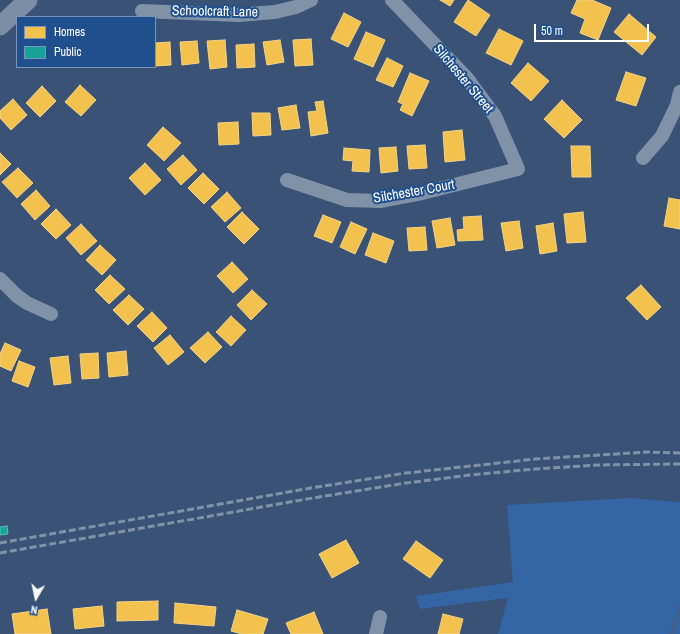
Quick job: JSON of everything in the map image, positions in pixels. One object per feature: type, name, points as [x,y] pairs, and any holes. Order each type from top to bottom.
[{"type":"street","points":[[0,26],[28,0]]},
{"type":"street","name":"Schoolcraft Lane","points":[[142,11],[238,15],[275,12],[296,7],[311,0]]},
{"type":"street","name":"Silchester Street","points":[[392,0],[466,78],[495,116],[518,169]]},
{"type":"street","points":[[643,158],[662,136],[677,105],[680,92]]},
{"type":"street","name":"Silchester Court","points":[[287,180],[346,200],[380,201],[422,193],[518,169]]},
{"type":"street","points":[[0,279],[17,296],[27,303],[51,314]]},
{"type":"street","points":[[376,634],[380,617]]},
{"type":"shaded area","points":[[631,498],[680,502],[680,634],[498,634],[508,598],[420,609],[416,596],[513,582],[507,505]]},
{"type":"building: Homes","points":[[440,0],[454,0],[450,6]]},
{"type":"building: Homes","points":[[468,0],[490,15],[476,36],[454,22]]},
{"type":"building: Homes","points":[[577,0],[592,0],[611,8],[598,40],[580,33],[585,19],[571,13]]},
{"type":"building: Homes","points":[[344,13],[361,22],[348,47],[331,39]]},
{"type":"building: Homes","points":[[629,14],[656,37],[642,55],[614,32]]},
{"type":"building: Homes","points":[[499,29],[523,41],[511,65],[486,53]]},
{"type":"building: Homes","points":[[366,32],[385,40],[373,67],[354,59]]},
{"type":"building: Homes","points":[[311,39],[313,65],[295,66],[293,40]]},
{"type":"building: Homes","points":[[225,40],[227,67],[210,69],[207,41]]},
{"type":"building: Homes","points":[[280,40],[284,62],[267,65],[263,42]]},
{"type":"building: Homes","points":[[197,41],[199,63],[182,65],[180,42]]},
{"type":"building: Homes","points":[[170,42],[171,65],[156,66],[156,43]]},
{"type":"building: Homes","points":[[254,44],[255,67],[237,68],[236,45]]},
{"type":"building: Homes","points":[[387,58],[403,66],[393,87],[376,80]]},
{"type":"building: Homes","points":[[528,63],[549,81],[531,101],[511,83]]},
{"type":"building: Homes","points":[[626,72],[646,78],[636,106],[616,100]]},
{"type":"building: Homes","points":[[410,73],[429,81],[412,116],[400,110],[403,104],[398,102]]},
{"type":"building: Homes","points":[[80,85],[96,100],[81,116],[65,102]]},
{"type":"building: Homes","points":[[42,86],[56,101],[40,117],[26,103]]},
{"type":"building: Homes","points":[[13,99],[27,115],[11,130],[0,118],[0,111]]},
{"type":"building: Homes","points":[[562,100],[582,120],[564,138],[544,119]]},
{"type":"building: Homes","points":[[323,101],[328,133],[311,136],[308,112],[317,111],[315,102]]},
{"type":"building: Homes","points":[[296,105],[300,128],[282,130],[278,108]]},
{"type":"building: Homes","points":[[252,113],[270,113],[271,135],[253,136]]},
{"type":"building: Homes","points":[[238,122],[239,144],[219,145],[218,123]]},
{"type":"building: Homes","points":[[163,127],[181,143],[164,161],[147,145]]},
{"type":"building: Homes","points":[[462,130],[465,160],[445,162],[443,132]]},
{"type":"building: Homes","points":[[425,145],[427,168],[409,169],[407,146]]},
{"type":"building: Homes","points":[[571,146],[590,146],[591,177],[572,177]]},
{"type":"building: Homes","points":[[396,147],[398,171],[381,173],[379,148]]},
{"type":"building: Homes","points":[[344,148],[370,150],[369,172],[352,171],[353,161],[343,160]]},
{"type":"building: Homes","points":[[0,153],[11,164],[0,175]]},
{"type":"building: Homes","points":[[183,155],[197,170],[181,185],[167,169]]},
{"type":"building: Homes","points":[[145,163],[161,180],[145,195],[129,178]]},
{"type":"building: Homes","points":[[18,168],[33,183],[17,198],[2,182]]},
{"type":"building: Homes","points":[[203,173],[219,189],[204,204],[188,188]]},
{"type":"building: Homes","points":[[36,190],[50,206],[35,220],[21,204]]},
{"type":"building: Homes","points":[[227,192],[241,208],[225,222],[211,207]]},
{"type":"building: Homes","points":[[669,198],[680,200],[680,229],[664,226]]},
{"type":"building: Homes","points":[[56,209],[71,225],[56,239],[41,224]]},
{"type":"building: Homes","points":[[242,212],[259,229],[244,244],[227,227]]},
{"type":"building: Homes","points":[[583,212],[586,242],[567,243],[564,214]]},
{"type":"building: Homes","points":[[323,215],[341,222],[332,243],[314,236]]},
{"type":"building: Homes","points":[[481,216],[483,240],[458,241],[457,230],[464,229],[463,217]]},
{"type":"building: Homes","points":[[450,218],[455,245],[437,248],[432,221]]},
{"type":"building: Homes","points":[[519,221],[523,248],[506,251],[501,223]]},
{"type":"building: Homes","points":[[351,222],[367,229],[355,254],[340,247]]},
{"type":"building: Homes","points":[[553,223],[557,251],[540,254],[536,226]]},
{"type":"building: Homes","points":[[81,224],[97,241],[81,255],[66,238]]},
{"type":"building: Homes","points":[[425,227],[427,250],[409,251],[407,228]]},
{"type":"building: Homes","points":[[373,233],[394,241],[386,263],[365,255]]},
{"type":"building: Homes","points":[[100,245],[116,260],[102,275],[86,260]]},
{"type":"building: Homes","points":[[232,262],[248,279],[233,293],[217,276]]},
{"type":"building: Homes","points":[[110,275],[125,289],[109,304],[95,290]]},
{"type":"building: Homes","points":[[641,285],[661,307],[647,320],[626,298]]},
{"type":"building: Homes","points":[[252,290],[267,304],[251,320],[237,305]]},
{"type":"building: Homes","points":[[129,295],[144,309],[128,325],[113,310]]},
{"type":"building: Homes","points":[[152,312],[167,328],[153,342],[137,326]]},
{"type":"building: Homes","points":[[231,316],[246,330],[231,346],[216,332]]},
{"type":"building: Homes","points":[[208,332],[222,347],[205,363],[190,348]]},
{"type":"building: Homes","points":[[170,335],[184,352],[168,365],[154,348]]},
{"type":"building: Homes","points":[[5,343],[21,350],[11,371],[0,366],[0,354]]},
{"type":"building: Homes","points":[[126,351],[128,375],[109,377],[107,353]]},
{"type":"building: Homes","points":[[98,353],[99,378],[82,379],[80,354]]},
{"type":"building: Homes","points":[[68,356],[71,383],[54,385],[50,358]]},
{"type":"building: Homes","points":[[19,361],[35,367],[28,387],[12,381]]},
{"type":"building: Homes","points":[[346,540],[359,563],[332,578],[319,554]]},
{"type":"building: Homes","points":[[416,541],[443,560],[430,578],[403,559]]},
{"type":"building: Homes","points":[[158,601],[158,620],[117,621],[117,602]]},
{"type":"building: Homes","points":[[175,603],[216,607],[214,626],[174,623]]},
{"type":"building: Homes","points":[[102,606],[104,626],[75,629],[73,609]]},
{"type":"building: Homes","points":[[47,609],[51,634],[15,634],[12,614]]},
{"type":"building: Homes","points":[[237,610],[268,619],[263,634],[242,634],[231,631]]},
{"type":"building: Homes","points":[[314,612],[323,634],[291,634],[286,623]]},
{"type":"building: Homes","points":[[443,614],[463,619],[459,634],[438,634]]},
{"type":"building: Public","points":[[7,526],[8,534],[0,535],[0,527]]},
{"type":"waterway","points":[[671,634],[680,608]]},
{"type":"railway","points":[[0,543],[311,488],[406,473],[536,459],[648,452],[680,453]]},
{"type":"railway","points":[[0,553],[406,483],[535,469],[598,465],[680,464]]}]
